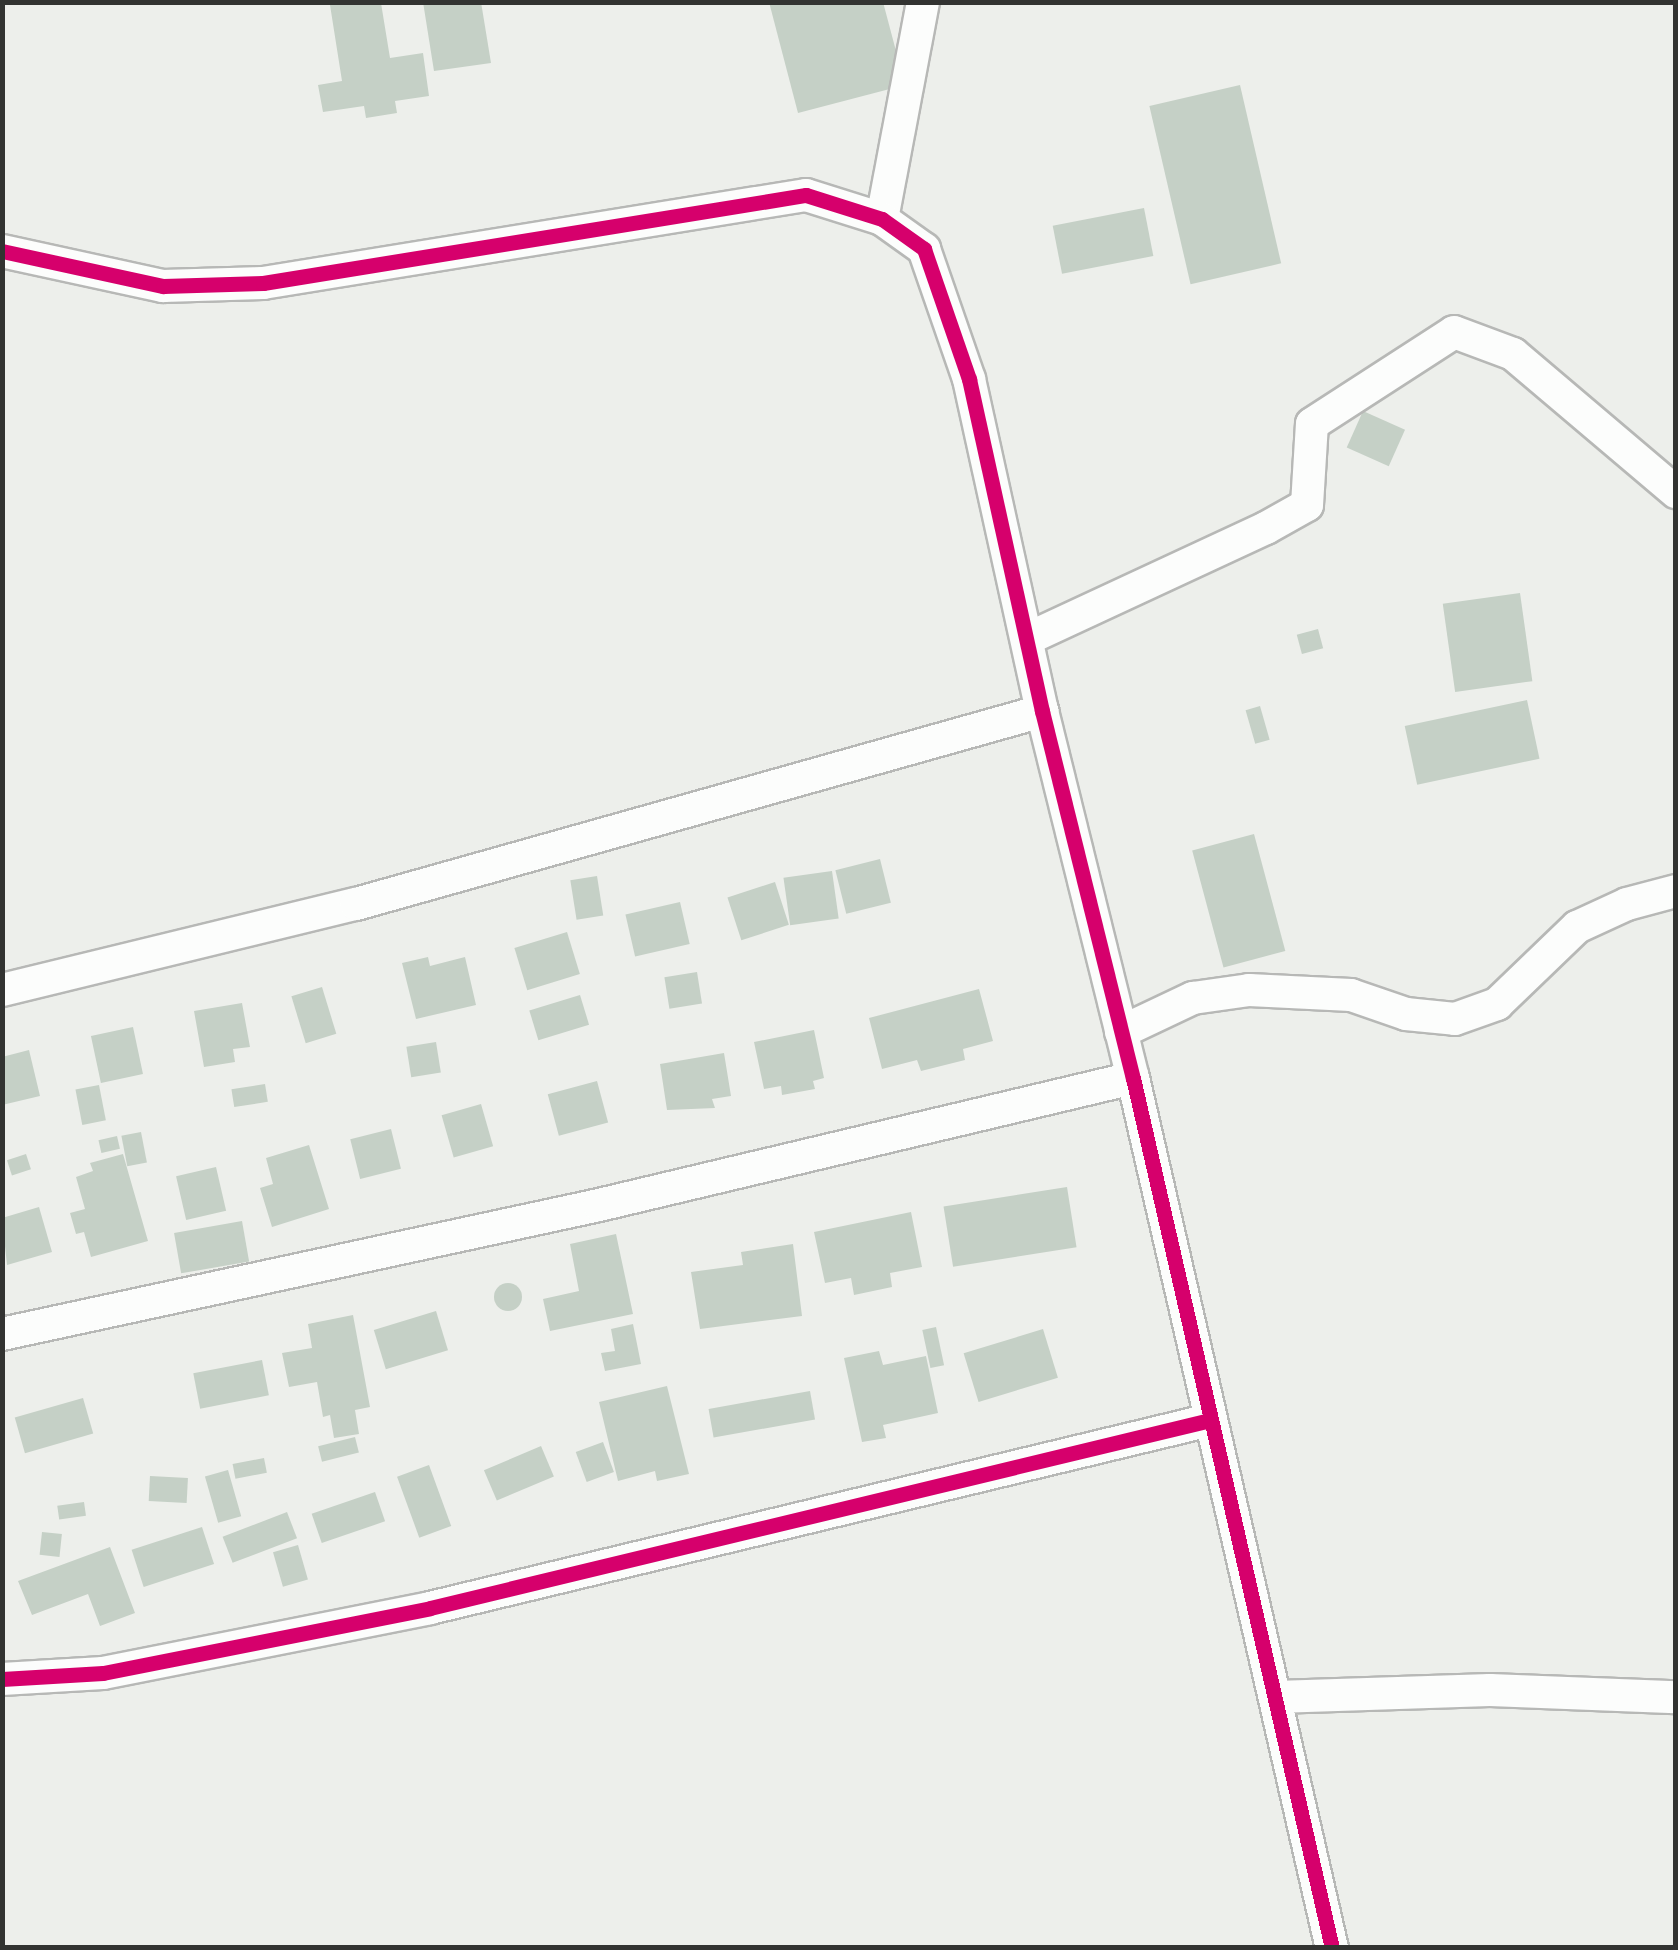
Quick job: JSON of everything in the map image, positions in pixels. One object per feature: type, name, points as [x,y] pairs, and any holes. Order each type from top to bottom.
[{"type":"street","points":[[882,219],[923,2]]},
{"type":"street","points":[[2,251],[163,286],[263,283],[806,195],[882,219],[924,249],[970,379],[1042,711],[1133,1078],[1332,1948]]},
{"type":"street","points":[[1027,639],[1266,528],[1308,504],[1312,424],[1454,332],[1513,354],[1676,492]]},
{"type":"street","points":[[2,990],[356,904],[1042,711]]},
{"type":"street","points":[[1121,1032],[1193,998],[1249,990],[1350,995],[1406,1014],[1454,1018],[1498,1004],[1577,926],[1627,904],[1676,890]]},
{"type":"street","points":[[2,1334],[600,1205],[1133,1078]]},
{"type":"street","points":[[2,1678],[103,1672],[430,1608],[1210,1420]]},
{"type":"street","points":[[1276,1696],[1490,1690],[1676,1697]]},
{"type":"building","points":[[423,2],[481,2],[491,63],[434,71]]},
{"type":"building","points":[[769,2],[883,2],[905,85],[798,113]]},
{"type":"building","points":[[381,3],[390,58],[423,53],[429,96],[395,101],[397,113],[366,118],[364,106],[323,112],[318,85],[342,81],[330,5]]},
{"type":"building","points":[[1240,85],[1281,263],[1191,284],[1149,106]]},
{"type":"building","points":[[1144,208],[1153,256],[1062,274],[1053,226]]},
{"type":"building","points":[[1363,411],[1405,430],[1389,466],[1347,448]]},
{"type":"building","points":[[1520,593],[1532,681],[1455,692],[1443,604]]},
{"type":"building","points":[[1318,629],[1323,648],[1302,654],[1297,635]]},
{"type":"building","points":[[1527,700],[1539,759],[1417,785],[1405,726]]},
{"type":"building","points":[[1260,706],[1270,740],[1255,744],[1246,710]]},
{"type":"building","points":[[1254,834],[1285,951],[1223,967],[1192,851]]},
{"type":"building","points":[[880,859],[891,903],[846,914],[835,870]]},
{"type":"building","points":[[832,871],[839,919],[790,925],[783,878]]},
{"type":"building","points":[[597,876],[603,916],[577,920],[570,880]]},
{"type":"building","points":[[775,882],[789,925],[741,940],[727,897]]},
{"type":"building","points":[[680,902],[690,944],[635,956],[625,915]]},
{"type":"building","points":[[567,932],[580,974],[527,990],[514,948]]},
{"type":"building","points":[[428,957],[430,966],[465,957],[476,1005],[416,1019],[402,963]]},
{"type":"building","points":[[697,972],[702,1004],[669,1009],[664,977]]},
{"type":"building","points":[[322,987],[336,1034],[306,1043],[291,996]]},
{"type":"building","points":[[979,989],[993,1041],[963,1049],[965,1060],[921,1071],[917,1060],[882,1069],[869,1018]]},
{"type":"building","points":[[580,995],[589,1025],[538,1040],[529,1010]]},
{"type":"building","points":[[242,1003],[250,1047],[233,1049],[235,1062],[204,1067],[194,1011]]},
{"type":"building","points":[[133,1027],[143,1074],[101,1083],[91,1036]]},
{"type":"building","points":[[814,1030],[824,1078],[813,1081],[815,1089],[782,1095],[781,1086],[764,1089],[754,1042]]},
{"type":"building","points":[[436,1042],[441,1073],[411,1077],[406,1047]]},
{"type":"building","points":[[29,1050],[40,1096],[2,1105],[2,1057]]},
{"type":"building","points":[[724,1053],[731,1096],[712,1099],[715,1108],[667,1110],[660,1064]]},
{"type":"building","points":[[597,1081],[608,1123],[559,1136],[548,1094]]},
{"type":"building","points":[[265,1084],[268,1102],[234,1107],[231,1089]]},
{"type":"building","points":[[99,1085],[106,1120],[82,1125],[75,1090]]},
{"type":"building","points":[[481,1104],[493,1146],[454,1158],[442,1115]]},
{"type":"building","points":[[391,1129],[401,1169],[360,1179],[350,1139]]},
{"type":"building","points":[[141,1132],[147,1162],[127,1166],[121,1136]]},
{"type":"building","points":[[117,1136],[120,1149],[101,1153],[98,1140]]},
{"type":"building","points":[[309,1145],[329,1209],[272,1227],[260,1188],[273,1184],[266,1158]]},
{"type":"building","points":[[26,1154],[31,1169],[12,1175],[7,1160]]},
{"type":"building","points":[[123,1154],[148,1241],[91,1257],[84,1232],[76,1234],[70,1213],[85,1209],[76,1177],[93,1171],[90,1163]]},
{"type":"building","points":[[216,1167],[226,1211],[186,1220],[176,1176]]},
{"type":"building","points":[[1067,1187],[1077,1247],[953,1267],[944,1207]]},
{"type":"building","points":[[39,1207],[52,1252],[7,1265],[2,1218]]},
{"type":"building","points":[[911,1212],[922,1267],[890,1273],[892,1287],[854,1295],[851,1278],[825,1283],[814,1232]]},
{"type":"building","points":[[242,1221],[249,1261],[181,1273],[174,1233]]},
{"type":"building","points":[[616,1234],[633,1314],[550,1331],[543,1299],[579,1291],[570,1244]]},
{"type":"building","points":[[793,1244],[802,1316],[700,1329],[691,1272],[743,1265],[741,1252]]},
{"type":"building","points":[[508,1283],[518,1287],[522,1297],[518,1307],[508,1311],[498,1307],[494,1297],[498,1287]]},
{"type":"building","points":[[436,1311],[448,1350],[386,1369],[374,1330]]},
{"type":"building","points":[[353,1315],[370,1407],[355,1410],[359,1434],[334,1438],[330,1415],[323,1417],[317,1382],[289,1387],[282,1353],[312,1348],[308,1324]]},
{"type":"building","points":[[633,1324],[641,1364],[605,1371],[601,1353],[615,1351],[611,1329]]},
{"type":"building","points":[[936,1327],[944,1365],[930,1368],[922,1330]]},
{"type":"building","points":[[1043,1329],[1058,1378],[979,1402],[964,1353]]},
{"type":"building","points":[[879,1351],[883,1365],[926,1356],[938,1413],[883,1425],[886,1438],[862,1442],[844,1358]]},
{"type":"building","points":[[262,1360],[269,1395],[200,1409],[193,1373]]},
{"type":"building","points":[[667,1386],[689,1474],[657,1481],[655,1471],[618,1481],[599,1402]]},
{"type":"building","points":[[810,1391],[815,1420],[714,1437],[709,1409]]},
{"type":"building","points":[[83,1398],[93,1434],[25,1453],[15,1418]]},
{"type":"building","points":[[355,1437],[359,1453],[322,1462],[318,1446]]},
{"type":"building","points":[[603,1442],[614,1472],[587,1482],[576,1452]]},
{"type":"building","points":[[541,1446],[554,1476],[497,1501],[484,1470]]},
{"type":"building","points":[[264,1458],[267,1473],[235,1479],[233,1464]]},
{"type":"building","points":[[429,1465],[451,1526],[419,1538],[397,1477]]},
{"type":"building","points":[[228,1470],[241,1516],[218,1523],[205,1477]]},
{"type":"building","points":[[150,1476],[188,1478],[187,1503],[149,1501]]},
{"type":"building","points":[[375,1492],[385,1521],[322,1543],[312,1514]]},
{"type":"building","points":[[84,1502],[86,1516],[59,1520],[57,1506]]},
{"type":"building","points":[[287,1512],[297,1538],[233,1563],[223,1537]]},
{"type":"building","points":[[202,1527],[214,1564],[144,1587],[132,1550]]},
{"type":"building","points":[[42,1532],[62,1534],[59,1557],[40,1555]]},
{"type":"building","points":[[298,1545],[308,1580],[283,1587],[273,1552]]},
{"type":"building","points":[[110,1547],[135,1613],[100,1626],[88,1594],[32,1615],[18,1581]]},
{"type":"cycle path","points":[[2,251],[163,286],[263,283],[806,195],[882,219],[924,249],[969,379],[1042,711],[1133,1078],[1332,1948]]},
{"type":"cycle path","points":[[2,1679],[103,1673],[430,1608],[1210,1420]]}]
